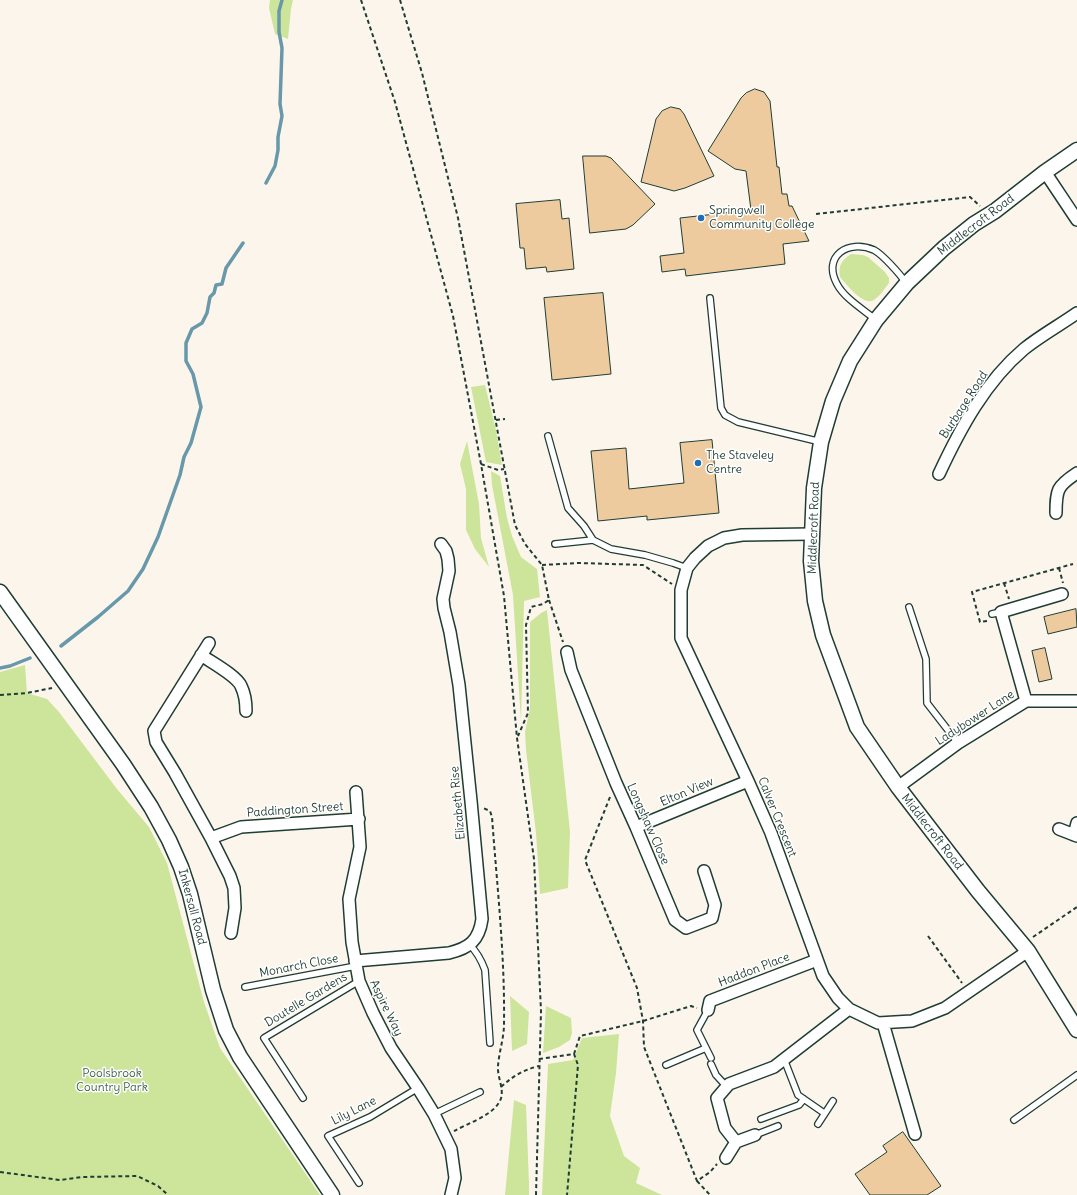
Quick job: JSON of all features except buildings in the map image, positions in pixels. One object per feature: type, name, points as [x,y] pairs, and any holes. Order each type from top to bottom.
[{"type":"street","name":"Middlecroft Road","points":[[1077,150],[974,224],[944,248],[907,283],[876,320],[850,361],[833,401],[821,442],[814,488],[811,561],[814,601],[823,635],[858,727],[898,787],[1025,948],[1077,1030]]},
{"type":"street","points":[[1045,172],[1077,220]]},
{"type":"street","name":"Burbage Road","points":[[939,474],[958,434],[983,395],[1002,371],[1024,349],[1077,313]]},
{"type":"street","points":[[1056,513],[1056,496],[1060,485],[1077,473]]},
{"type":"street","name":"Calver Crescent","points":[[812,534],[742,535],[724,538],[708,546],[694,558],[687,568],[681,590],[681,638],[771,833],[823,976],[838,998],[849,1009],[878,1023],[912,1021],[945,1008],[1025,948]]},
{"type":"street","name":"Elizabeth Rise","points":[[441,544],[446,551],[448,559],[449,571],[443,599],[459,686],[472,801],[482,919],[480,930],[469,944]]},
{"type":"street","name":"Inkersall Road","points":[[0,592],[123,764],[151,807],[169,840],[181,867],[190,894],[213,990],[226,1030],[240,1057],[332,1195]]},
{"type":"street","points":[[1026,701],[999,616],[1012,609],[1062,594]]},
{"type":"street","points":[[209,643],[154,731],[156,742],[211,838],[230,876],[234,888],[232,933]]},
{"type":"street","name":"Longshaw Close","points":[[567,652],[571,670],[616,783],[675,920],[686,928],[712,918],[715,905],[704,871]]},
{"type":"street","points":[[201,655],[228,673],[241,684],[245,695],[246,711]]},
{"type":"street","name":"Ladybower Lane","points":[[898,787],[958,743],[1026,701],[1077,701]]},
{"type":"street","name":"Elton View","points":[[636,827],[748,781]]},
{"type":"street","name":"Aspire Way","points":[[356,792],[360,847],[349,899],[359,981],[391,1048],[434,1114],[451,1149],[455,1178],[451,1195]]},
{"type":"street","name":"Paddington Street","points":[[211,838],[241,827],[359,819]]},
{"type":"street","points":[[1059,829],[1076,836],[1077,823]]},
{"type":"street","points":[[356,963],[448,953],[462,949],[469,944]]},
{"type":"street","name":"Haddon Place","points":[[708,1010],[710,1001],[817,960]]},
{"type":"street","points":[[736,1142],[725,1128],[717,1098],[727,1086],[774,1067],[849,1009]]},
{"type":"street","points":[[883,1022],[915,1134]]},
{"type":"street","points":[[726,1158],[736,1142],[754,1135]]},
{"type":"lane","points":[[876,320],[851,300],[837,285],[833,273],[833,261],[839,252],[849,247],[861,246],[875,251],[907,283]]},
{"type":"lane","points":[[710,298],[721,408],[725,415],[738,422],[821,442]]},
{"type":"lane","points":[[548,436],[568,508],[584,526],[593,540],[610,549],[645,555],[673,562],[687,568]]},
{"type":"lane","points":[[556,544],[593,540]]},
{"type":"lane","points":[[910,607],[926,659],[927,703],[958,743]]},
{"type":"lane","points":[[469,944],[482,960],[485,970],[490,1042]]},
{"type":"lane","name":"Monarch Close","points":[[245,987],[356,963]]},
{"type":"lane","name":"Doutelle Gardens","points":[[303,1098],[264,1038],[359,981]]},
{"type":"lane","points":[[708,1010],[697,1030],[706,1048],[716,1075],[727,1086]]},
{"type":"lane","points":[[666,1065],[706,1048]]},
{"type":"lane","points":[[784,1059],[798,1095],[824,1113]]},
{"type":"lane","points":[[1014,1120],[1077,1075]]},
{"type":"lane","name":"Lily Lane","points":[[359,1183],[328,1136],[370,1117],[418,1088]]},
{"type":"lane","points":[[434,1114],[480,1092]]},
{"type":"lane","points":[[761,1119],[799,1105],[804,1099]]},
{"type":"lane","points":[[818,1124],[833,1101]]},
{"type":"lane","points":[[754,1135],[778,1126]]},
{"type":"path","points":[[361,0],[395,102],[453,316],[504,596],[517,738],[534,859],[541,1011],[536,1195]]},
{"type":"path","points":[[400,0],[422,72],[458,218],[515,525],[525,544],[542,565],[549,600],[567,652]]},
{"type":"path","points":[[816,214],[970,197],[989,214]]},
{"type":"path","points":[[496,420],[505,418]]},
{"type":"path","points":[[481,464],[498,470],[504,469]]},
{"type":"path","points":[[542,565],[579,563],[643,565],[681,590]]},
{"type":"path","points":[[999,616],[1000,624],[998,620],[980,622],[972,592],[1073,564]]},
{"type":"path","points":[[1004,583],[1012,609]]},
{"type":"path","points":[[517,738],[528,713],[526,625],[531,607],[543,604],[549,600]]},
{"type":"path","points":[[0,696],[27,693],[66,685]]},
{"type":"path","points":[[616,783],[585,860],[637,988],[643,1021],[644,1047],[697,1181],[710,1195]]},
{"type":"path","points":[[1025,948],[1077,907]]},
{"type":"path","points":[[928,936],[968,992]]},
{"type":"path","points":[[567,1195],[578,1065],[574,1054],[580,1036],[643,1021],[691,1006],[708,1010]]},
{"type":"path","points":[[539,1059],[574,1054]]},
{"type":"path","points":[[501,1087],[515,1075],[528,1068],[539,1066]]},
{"type":"path","points":[[0,1172],[60,1180],[82,1177],[137,1176],[158,1186],[168,1195]]},
{"type":"path","points":[[697,1181],[710,1172]]},
{"type":"green space","points":[[270,0],[293,0],[288,39],[275,34],[269,8]]},
{"type":"green space","points":[[851,254],[868,257],[885,272],[889,278],[889,283],[874,300],[870,301],[860,298],[840,277],[841,263]]},
{"type":"green space","points":[[485,385],[496,430],[502,465],[486,462],[471,387]]},
{"type":"green space","points":[[467,441],[479,504],[481,538],[489,567],[475,549],[466,530],[466,489],[460,464]]},
{"type":"green space","points":[[491,471],[500,476],[507,518],[512,536],[521,557],[537,569],[540,597],[524,601],[521,722],[513,595],[492,485]]},
{"type":"green space","points":[[547,610],[570,832],[568,888],[540,894],[536,833],[525,732],[530,708],[530,622]]},
{"type":"green space","name":"Poolsbrook Country Park","points":[[25,665],[27,693],[47,699],[59,712],[117,789],[149,827],[167,863],[204,1002],[220,1048],[320,1195],[0,1195],[0,672]]},
{"type":"green space","points":[[510,996],[529,1012],[527,1044],[512,1051]]},
{"type":"green space","points":[[546,1006],[571,1018],[572,1033],[570,1040],[559,1047],[543,1053]]},
{"type":"green space","points":[[619,1034],[616,1073],[610,1116],[624,1156],[640,1168],[636,1183],[662,1195],[542,1195],[548,1064],[573,1060],[582,1038]]},
{"type":"green space","points":[[514,1100],[526,1105],[529,1195],[505,1195]]},
{"type":"waterway","points":[[266,183],[275,166],[282,116],[280,104],[282,48],[279,32],[279,11],[282,0]]},
{"type":"waterway","points":[[61,646],[128,591],[143,569],[158,537],[180,475],[184,457],[191,443],[201,407],[193,374],[186,361],[186,343],[192,329],[202,323],[207,313],[210,297],[214,293],[216,285],[222,284],[226,268],[243,243]]},
{"type":"waterway","points":[[0,668],[10,666],[30,658]]},
{"type":"place","name":"Springwell Community College","points":[[701,218]]},
{"type":"place","name":"The Staveley Centre","points":[[698,463]]}]
